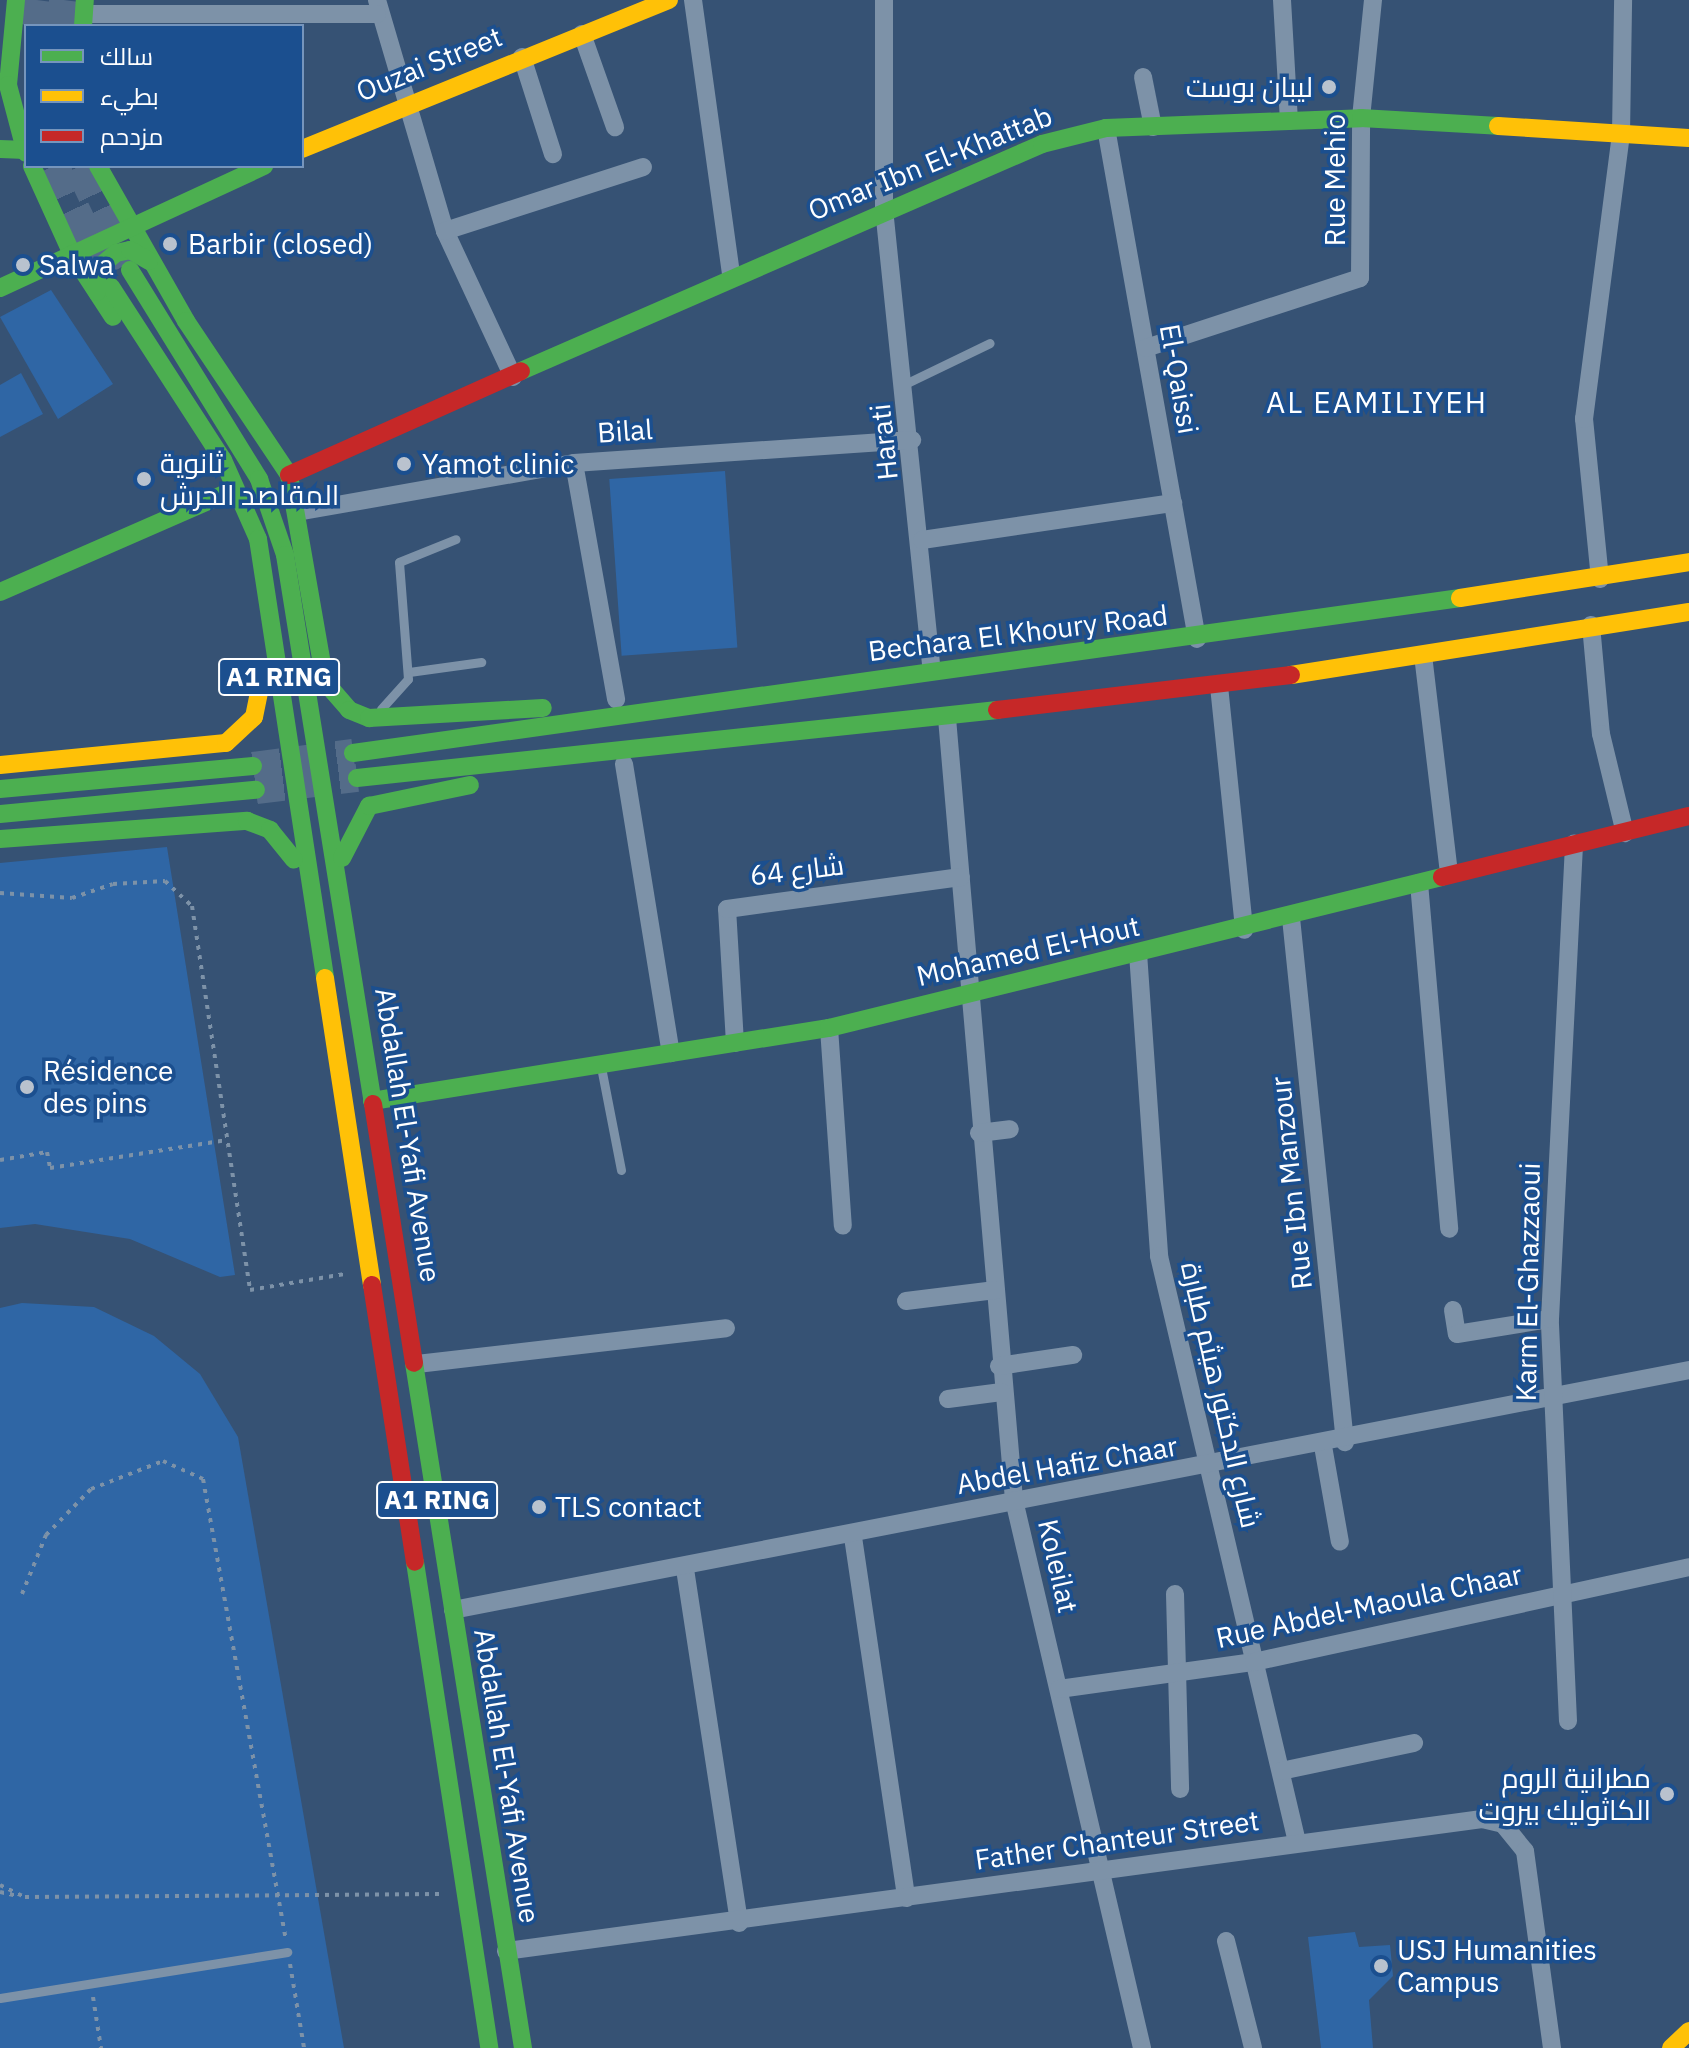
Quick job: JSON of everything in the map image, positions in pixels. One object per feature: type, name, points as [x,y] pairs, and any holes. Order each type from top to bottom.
[{"type":"main road","points":[[16,0],[8,85],[21,121]]},
{"type":"main road","name":"Ouzai Street","points":[[304,148],[403,103],[582,34],[622,9],[669,0]]},
{"type":"main road","name":"Omar Ibn El-Khattab","points":[[289,475],[884,209],[1042,144],[1106,128],[1361,118],[1689,138]]},
{"type":"main road","points":[[0,149],[24,154]]},
{"type":"main road","points":[[33,168],[72,254],[104,289],[227,493],[243,526],[294,860],[341,1105]]},
{"type":"main road","points":[[99,168],[149,261],[289,475],[325,682],[350,951]]},
{"type":"main road","points":[[0,288],[260,168]]},
{"type":"main road","points":[[104,289],[97,269],[116,253],[130,250],[149,261]]},
{"type":"main road","name":"Abdallah El-Yafi Avenue","points":[[130,270],[273,509],[350,951],[523,2048]]},
{"type":"main road","name":"A1 RING","points":[[104,289],[223,460],[256,531],[461,1895],[489,2048]]},
{"type":"main road","points":[[0,592],[227,493]]},
{"type":"main road","name":"Bechara El Khoury Road","points":[[353,753],[932,670],[1197,639],[1600,579],[1689,562]]},
{"type":"main road","points":[[357,778],[795,735],[1219,686],[1423,655],[1591,625],[1689,612]]},
{"type":"main road","points":[[0,765],[226,743],[254,717],[264,668]]},
{"type":"main road","points":[[325,682],[349,710],[372,719],[811,687]]},
{"type":"main road","points":[[342,858],[355,820],[384,800],[624,764],[757,748],[795,735]]},
{"type":"main road","points":[[0,789],[253,766]]},
{"type":"main road","points":[[0,814],[256,790]]},
{"type":"main road","name":"Mohamed El-Hout","points":[[372,1101],[829,1028],[971,992],[1244,930],[1449,874],[1689,816]]},
{"type":"main road","points":[[0,839],[247,821],[270,830],[294,860]]},
{"type":"main road","points":[[1671,2048],[1689,2031]]},
{"type":"street","points":[[693,0],[731,275]]},
{"type":"street","name":"Harati","points":[[884,0],[884,209],[912,440],[932,670]]},
{"type":"street","points":[[1282,0],[1289,121]]},
{"type":"street","name":"Rue Mehio","points":[[1146,348],[1360,278],[1361,118],[1373,0]]},
{"type":"street","points":[[1600,579],[1585,404],[1621,134],[1623,0]]},
{"type":"street","points":[[84,13],[377,7],[403,103],[445,231],[513,377]]},
{"type":"street","points":[[582,34],[615,127]]},
{"type":"street","points":[[522,57],[553,154]]},
{"type":"street","points":[[1143,77],[1153,127]]},
{"type":"street","name":"El-Qaissi","points":[[1106,128],[1197,639]]},
{"type":"street","points":[[445,231],[643,167]]},
{"type":"street","name":"Bilal","points":[[297,512],[574,463],[912,440]]},
{"type":"street","points":[[574,463],[616,699]]},
{"type":"street","points":[[922,540],[1173,503]]},
{"type":"street","points":[[1591,625],[1601,734],[1625,833]]},
{"type":"street","points":[[1423,655],[1449,874]]},
{"type":"street","points":[[1219,686],[1244,930]]},
{"type":"street","points":[[947,718],[971,992]]},
{"type":"street","points":[[624,764],[671,1053]]},
{"type":"street","name":"Karm El-Ghazzaoui","points":[[1568,1721],[1550,1319],[1574,844]]},
{"type":"street","name":"شارع 64","points":[[735,1043],[727,909],[961,877]]},
{"type":"street","points":[[1419,883],[1449,1229]]},
{"type":"street","name":"Rue Ibn Manzour","points":[[1291,918],[1345,1442]]},
{"type":"street","name":"شارع الدكتور هيثم طبارة","points":[[1138,953],[1159,1256],[1297,1842]]},
{"type":"street","name":"Koleilat","points":[[971,992],[979,1133],[1014,1500],[1142,2048]]},
{"type":"street","points":[[829,1028],[843,1226]]},
{"type":"street","points":[[979,1133],[1010,1129]]},
{"type":"street","points":[[906,1301],[995,1290]]},
{"type":"street","points":[[1453,1310],[1457,1334],[1550,1319]]},
{"type":"street","points":[[417,1364],[726,1328]]},
{"type":"street","points":[[999,1366],[1073,1355]]},
{"type":"street","name":"Abdel Hafiz Chaar","points":[[453,1610],[853,1537],[1014,1500],[1345,1442],[1689,1370]]},
{"type":"street","points":[[948,1399],[1002,1392]]},
{"type":"street","points":[[1323,1446],[1340,1542]]},
{"type":"street","points":[[853,1537],[906,1898]]},
{"type":"street","name":"Rue Abdel-Maoula Chaar","points":[[1059,1689],[1254,1662],[1689,1567]]},
{"type":"street","points":[[685,1569],[739,1923]]},
{"type":"street","points":[[1175,1594],[1180,1789]]},
{"type":"street","points":[[1281,1771],[1414,1743]]},
{"type":"street","name":"Father Chanteur Street","points":[[506,1951],[739,1923],[1101,1874],[1297,1842],[1482,1819],[1503,1824],[1525,1851],[1552,2048]]},
{"type":"street","points":[[1226,1941],[1253,2048]]},
{"type":"lane","points":[[905,384],[990,343]]},
{"type":"lane","points":[[372,719],[409,672],[399,562],[456,539]]},
{"type":"lane","points":[[409,672],[481,662]]},
{"type":"lane","points":[[601,1065],[621,1170]]},
{"type":"lane","points":[[0,1998],[287,1952]]},
{"type":"path","points":[[0,893],[72,898],[113,884],[165,881],[192,906],[250,1290],[367,1270]]},
{"type":"path","points":[[0,1160],[47,1152],[50,1168],[227,1140]]},
{"type":"path","points":[[22,1594],[46,1535],[91,1489],[163,1461],[203,1479],[280,1895],[304,2048]]},
{"type":"path","points":[[0,1885],[25,1897]]},
{"type":"path","points":[[0,1892],[25,1897],[461,1895]]},
{"type":"path","points":[[91,1982],[101,2048]]},
{"type":"shaded area","points":[[51,290],[113,384],[58,419],[0,317]]},
{"type":"shaded area","points":[[21,373],[43,414],[0,437],[0,385]]},
{"type":"shaded area","points":[[725,471],[737,648],[622,656],[609,479]]},
{"type":"shaded area","points":[[167,847],[235,1275],[220,1277],[130,1239],[35,1224],[0,1228],[0,863]]},
{"type":"shaded area","points":[[22,1303],[94,1307],[154,1336],[200,1374],[238,1437],[344,2048],[0,2048],[0,1308]]},
{"type":"shaded area","points":[[1355,1932],[1359,1947],[1390,1945],[1393,1976],[1369,2000],[1373,2048],[1321,2048],[1308,1937]]},
{"type":"tunnel","points":[[35,24],[38,0]]},
{"type":"tunnel","points":[[62,24],[65,0]]},
{"type":"tunnel","points":[[54,168],[105,275]]},
{"type":"tunnel","points":[[81,168],[127,264]]},
{"type":"tunnel","points":[[253,766],[353,753]]},
{"type":"tunnel","points":[[256,790],[357,778]]},
{"type":"traffic: fast","points":[[16,0],[8,85],[24,145]]},
{"type":"traffic: fast","points":[[83,24],[85,0]]},
{"type":"traffic: fast","points":[[521,371],[1042,144],[1106,128],[1361,118],[1498,126]]},
{"type":"traffic: fast","points":[[0,149],[24,150]]},
{"type":"traffic: fast","points":[[33,168],[72,254],[113,317]]},
{"type":"traffic: fast","points":[[99,168],[186,321],[289,475],[325,682]]},
{"type":"traffic: fast","points":[[0,288],[260,168]]},
{"type":"traffic: fast","points":[[97,292],[97,269],[116,253],[130,250],[149,261]]},
{"type":"traffic: fast","points":[[130,270],[259,479],[285,555],[373,1104]]},
{"type":"traffic: fast","points":[[111,287],[223,460],[258,539],[325,978]]},
{"type":"traffic: fast","points":[[0,592],[227,493]]},
{"type":"traffic: fast","points":[[353,753],[1460,598]]},
{"type":"traffic: fast","points":[[325,682],[349,710],[369,718],[543,708]]},
{"type":"traffic: fast","points":[[357,778],[997,710]]},
{"type":"traffic: fast","points":[[0,789],[253,766]]},
{"type":"traffic: fast","points":[[342,858],[369,806],[470,785]]},
{"type":"traffic: fast","points":[[0,814],[256,790]]},
{"type":"traffic: fast","points":[[0,839],[247,821],[270,830],[294,860]]},
{"type":"traffic: fast","points":[[372,1101],[829,1028],[1442,877]]},
{"type":"traffic: fast","points":[[414,1363],[523,2048]]},
{"type":"traffic: fast","points":[[415,1562],[489,2048]]},
{"type":"traffic: slow","points":[[304,148],[669,0]]},
{"type":"traffic: slow","points":[[1498,126],[1689,138]]},
{"type":"traffic: slow","points":[[1460,598],[1689,562]]},
{"type":"traffic: slow","points":[[1291,675],[1689,612]]},
{"type":"traffic: slow","points":[[0,765],[226,743],[254,717],[264,668]]},
{"type":"traffic: slow","points":[[325,978],[372,1285]]},
{"type":"traffic: slow","points":[[1671,2048],[1689,2031]]},
{"type":"traffic: jam","points":[[289,475],[521,371]]},
{"type":"traffic: jam","points":[[997,710],[1291,675]]},
{"type":"traffic: jam","points":[[1442,877],[1689,816]]},
{"type":"traffic: jam","points":[[373,1104],[414,1363]]},
{"type":"traffic: jam","points":[[372,1285],[415,1562]]},
{"type":"place","name":"ليبان بوست","points":[[1329,87]]},
{"type":"place","name":"Barbir (closed)","points":[[170,244]]},
{"type":"place","name":"Salwa","points":[[23,265]]},
{"type":"place","name":"Yamot clinic","points":[[404,464]]},
{"type":"place","name":"ثانوية المقاصد الحرش","points":[[144,479]]},
{"type":"place","name":"Résidence des pins","points":[[27,1087]]},
{"type":"place","name":"TLS contact","points":[[539,1507]]},
{"type":"place","name":"مطرانية الروم الكاثوليك بيروت","points":[[1667,1794]]},
{"type":"place","name":"USJ Humanities Campus","points":[[1381,1966]]},
{"type":"district","name":"AL EAMILIYEH","points":[[1377,402]]}]
